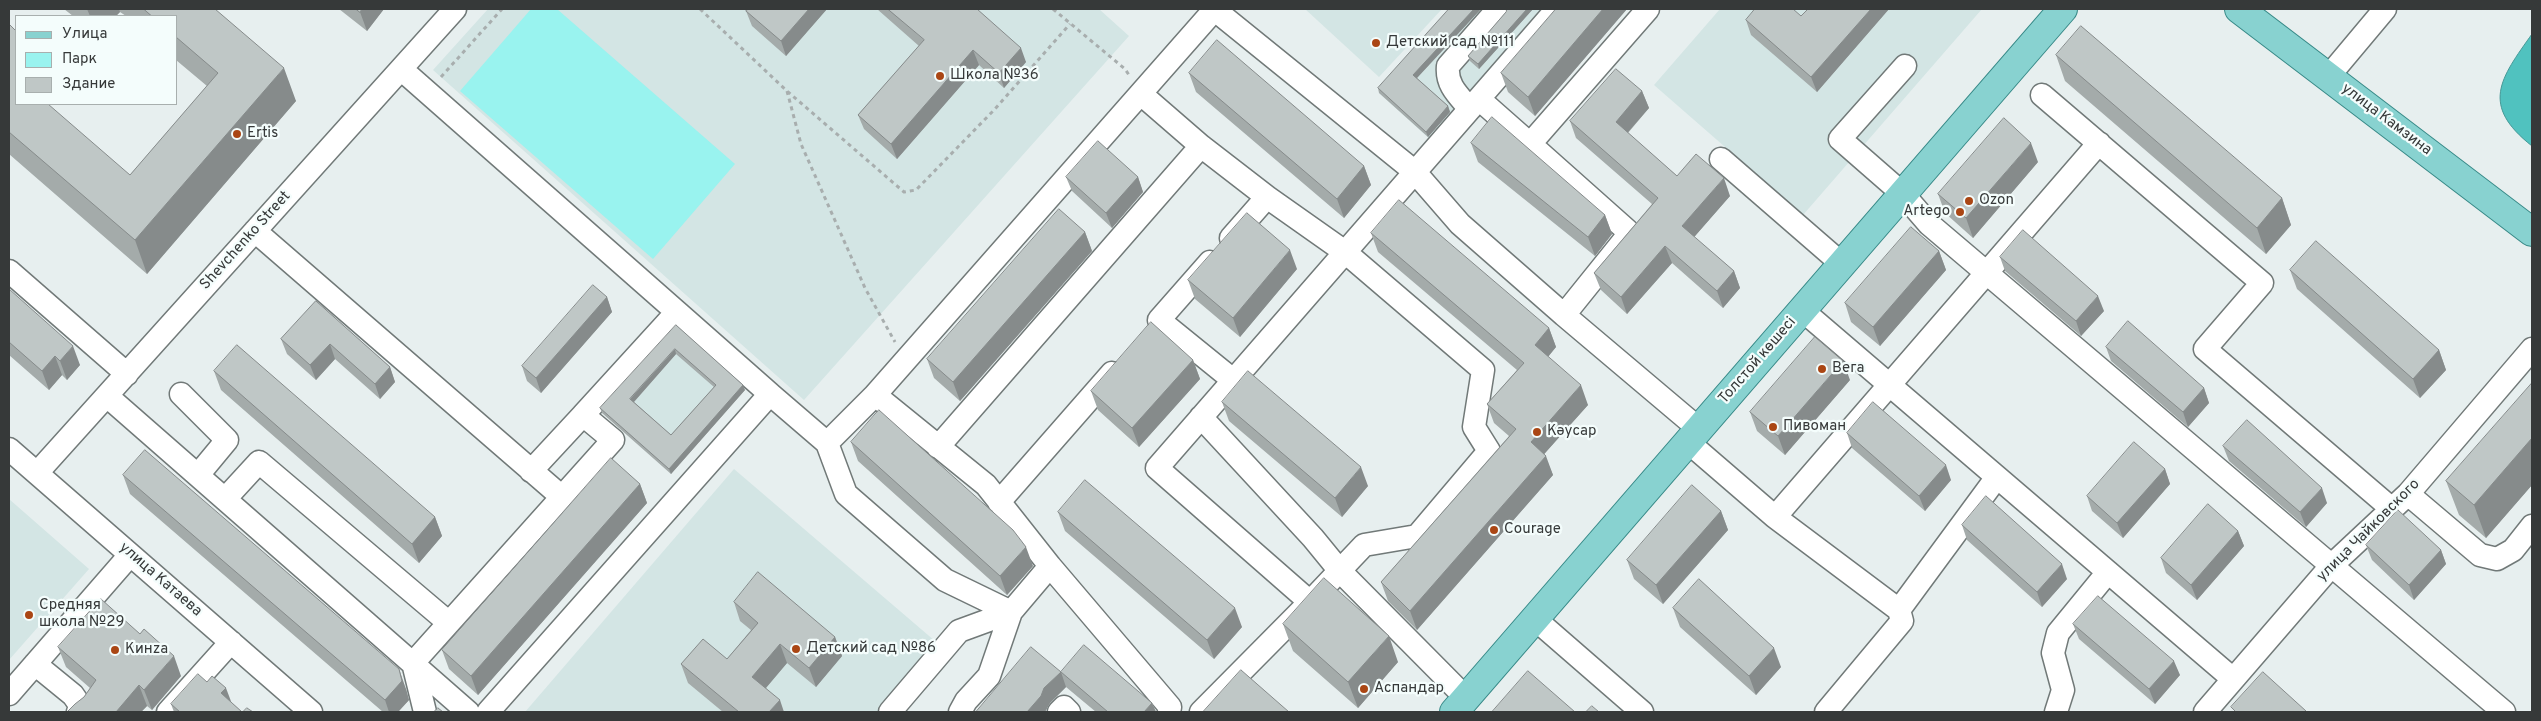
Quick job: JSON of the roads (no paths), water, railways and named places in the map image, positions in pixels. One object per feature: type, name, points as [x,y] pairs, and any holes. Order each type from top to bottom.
[{"type":"main road","name":"Толстой көшесі","points":[[1460,705],[2062,9]]},
{"type":"main road","name":"улица Камзина","points":[[2239,9],[2532,232]]},
{"type":"street","name":"Shevchenko Street","points":[[37,474],[455,9]]},
{"type":"street","points":[[1498,9],[1448,66],[1447,76],[1452,89],[1530,144],[1630,232],[1564,315]]},
{"type":"street","points":[[1310,602],[1157,468],[1557,9]]},
{"type":"street","points":[[1530,144],[1648,9]]},
{"type":"street","points":[[2328,77],[2385,9]]},
{"type":"street","points":[[827,443],[875,395],[1214,10],[1414,171],[1460,224],[1564,315],[1693,436],[1775,517],[1898,610],[1902,621],[1826,712]]},
{"type":"street","points":[[1905,66],[1840,139],[1903,194],[1929,224],[2504,712]]},
{"type":"street","points":[[401,69],[827,443],[846,494],[945,580],[1011,612]]},
{"type":"street","points":[[1141,94],[1201,146],[1267,197],[1345,252],[1483,370],[1474,427],[1489,451],[1417,536],[1364,546],[1201,712]]},
{"type":"street","points":[[2042,95],[2262,283],[2206,349],[2400,501],[2480,555],[2497,559],[2514,550],[2532,526]]},
{"type":"street","points":[[1775,517],[2099,144]]},
{"type":"street","points":[[938,446],[1201,146]]},
{"type":"street","points":[[1721,159],[1842,264]]},
{"type":"street","points":[[1233,380],[1153,327],[1267,197]]},
{"type":"street","points":[[255,231],[562,497]]},
{"type":"street","points":[[9,270],[127,374]]},
{"type":"street","points":[[1802,310],[2234,679]]},
{"type":"street","points":[[531,471],[677,312]]},
{"type":"street","name":"улица Чайковского","points":[[2205,712],[2332,565],[2400,501],[2532,349]]},
{"type":"street","points":[[999,502],[1127,357]]},
{"type":"street","points":[[181,394],[227,440],[198,475]]},
{"type":"street","points":[[488,712],[770,394]]},
{"type":"street","points":[[875,395],[986,486],[1050,566],[1171,710]]},
{"type":"street","points":[[107,396],[468,712]]},
{"type":"street","points":[[413,663],[613,440],[582,415]]},
{"type":"street","points":[[1201,417],[1313,538],[1340,571],[1460,705]]},
{"type":"street","name":"улица Катаева","points":[[9,450],[311,712]]},
{"type":"street","points":[[224,499],[259,462],[449,623]]},
{"type":"street","points":[[1898,610],[1997,477]]},
{"type":"street","points":[[9,694],[130,555]]},
{"type":"street","points":[[960,712],[966,701],[989,676],[1011,612],[1050,566]]},
{"type":"street","points":[[2056,712],[2063,690],[2053,653],[2058,633],[2108,572]]},
{"type":"street","points":[[890,712],[959,631],[1011,612]]},
{"type":"street","points":[[1535,619],[1642,712]]},
{"type":"street","points":[[168,712],[231,642]]},
{"type":"street","points":[[413,663],[425,712]]},
{"type":"street","points":[[35,664],[73,696],[82,708],[78,712]]},
{"type":"street","points":[[1059,712],[1064,707],[1070,712]]},
{"type":"place","name":"Детский сад №111","points":[[1376,43]]},
{"type":"place","name":"Школа №36","points":[[940,76]]},
{"type":"place","name":"Ertis","points":[[237,134]]},
{"type":"place","name":"Ozon","points":[[1969,201]]},
{"type":"place","name":"Artego","points":[[1960,212]]},
{"type":"place","name":"Вега","points":[[1822,369]]},
{"type":"place","name":"Пивоман","points":[[1773,427]]},
{"type":"place","name":"Кәусар","points":[[1537,432]]},
{"type":"place","name":"Courage","points":[[1494,530]]},
{"type":"place","name":"Средняя школа №29","points":[[29,615]]},
{"type":"place","name":"Детский сад №86","points":[[796,649]]},
{"type":"place","name":"Кинzа","points":[[115,650]]},
{"type":"place","name":"Аспандар","points":[[1364,689]]}]
